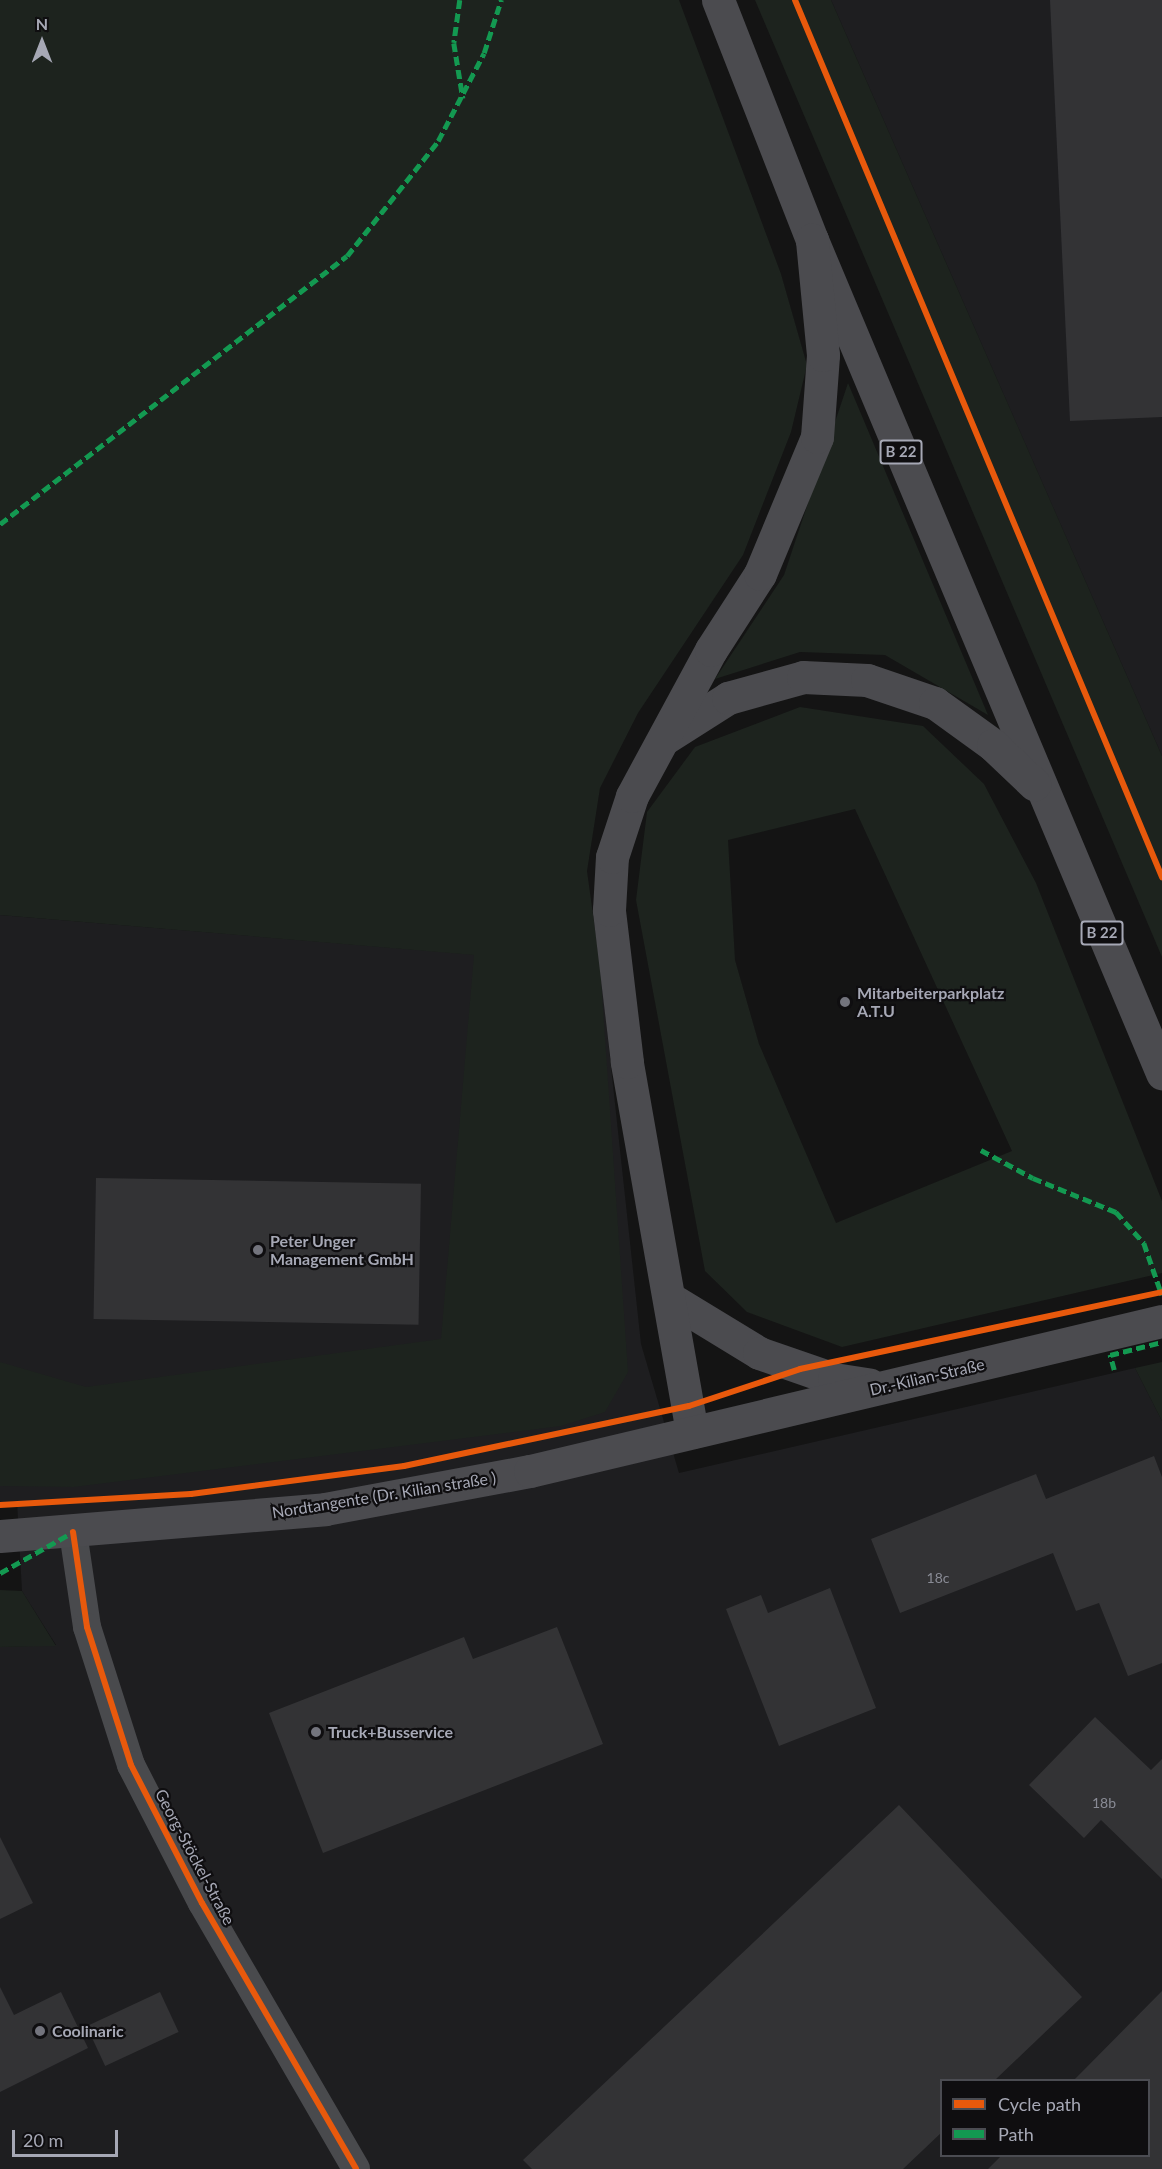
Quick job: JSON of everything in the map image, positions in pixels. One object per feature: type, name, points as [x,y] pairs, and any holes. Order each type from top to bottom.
[{"type":"main road","name":"B 22","points":[[718,0],[812,240],[1162,1073]]},
{"type":"main road","points":[[692,1432],[627,1062],[609,910],[612,857],[632,796],[711,650],[760,574],[817,437],[824,355],[812,240]]},
{"type":"main road","points":[[663,739],[728,698],[803,677],[867,680],[935,703],[993,745],[1043,793]]},
{"type":"main road","points":[[669,1298],[759,1353],[834,1379],[884,1387]]},
{"type":"main road","name":"Dr.-Kilian-Straße","points":[[692,1432],[1162,1322]]},
{"type":"main road","name":"Nordtangente (Dr. Kilian straße )","points":[[0,1536],[73,1532],[325,1509],[530,1471],[692,1432]]},
{"type":"street","name":"Georg-Stöckel-Straße","points":[[73,1532],[87,1627],[131,1765],[202,1903],[356,2169]]},
{"type":"shaded area","points":[[0,0],[679,0],[781,274],[807,365],[791,432],[743,555],[638,713],[600,788],[587,871],[600,965],[628,1372],[605,1412],[561,1426],[74,1487],[0,1486],[0,1362],[86,1387],[441,1339],[474,955],[0,915]]},
{"type":"shaded area","points":[[755,0],[831,0],[1162,756],[1162,957]]},
{"type":"shaded area","points":[[831,0],[1162,0],[1162,756],[1045,489]]},
{"type":"shaded area","points":[[848,383],[988,715],[885,655],[800,652],[715,679],[784,575]]},
{"type":"shaded area","points":[[800,707],[923,726],[984,784],[1036,883],[1162,1201],[1162,1273],[842,1347],[747,1312],[705,1271],[636,900],[647,812],[695,747]],"holes":[[[855,809],[1012,1151],[836,1223],[759,1044],[735,960],[728,840]]]},
{"type":"shaded area","points":[[0,915],[600,965],[641,1344],[679,1473],[1135,1368],[1162,1421],[1162,2169],[0,2169],[0,1647],[56,1645],[22,1591],[17,1501],[0,1504]]},
{"type":"shaded area","points":[[1162,1362],[1162,1421],[1135,1368]]},
{"type":"shaded area","points":[[0,1590],[22,1591],[56,1646],[0,1647]]},
{"type":"building","points":[[1050,0],[1162,0],[1162,417],[1070,421]]},
{"type":"building","name":"Peter Unger Management GmbH","points":[[96,1178],[421,1184],[418,1325],[94,1319]]},
{"type":"building","points":[[1154,1456],[1162,1477],[1162,1663],[1128,1676],[1099,1603],[1076,1611],[1053,1553],[900,1613],[871,1539],[1036,1474],[1046,1499]]},
{"type":"building","points":[[830,1588],[876,1708],[779,1746],[726,1609],[761,1595],[768,1613]]},
{"type":"building","points":[[557,1627],[603,1744],[323,1853],[269,1713],[464,1637],[473,1659]]},
{"type":"building","points":[[1095,1717],[1151,1770],[1162,1759],[1162,1879],[1101,1820],[1084,1838],[1029,1785]]},
{"type":"building","points":[[899,1805],[1082,1997],[996,2079],[940,2079],[940,2134],[903,2169],[532,2169],[523,2160]]},
{"type":"building","points":[[0,1837],[33,1903],[0,1919]]},
{"type":"building","name":"Coolinaric","points":[[0,1987],[14,2015],[61,1992],[88,2048],[0,2092]]},
{"type":"building","points":[[1162,1991],[1162,2169],[988,2169],[1000,2157],[1150,2157],[1150,2079],[1075,2079]]},
{"type":"building","points":[[160,1992],[179,2032],[105,2066],[87,2026]]},
{"type":"marked path","points":[[460,0],[454,43],[463,98]]},
{"type":"marked path","points":[[0,524],[347,256],[438,141],[484,53],[501,0]]},
{"type":"marked path","points":[[981,1150],[1033,1178],[1116,1212],[1144,1243],[1162,1295]]},
{"type":"marked path","points":[[1114,1370],[1110,1355],[1162,1342]]},
{"type":"marked path","points":[[0,1573],[73,1532]]},
{"type":"cycle path","points":[[795,0],[1162,877]]},
{"type":"cycle path","points":[[0,1505],[191,1494],[404,1466],[689,1406],[800,1369],[1162,1292]]},
{"type":"cycle path","points":[[73,1532],[87,1627],[131,1765],[202,1903],[356,2169]]},
{"type":"place","name":"Mitarbeiterparkplatz A.T.U","points":[[845,1002]]},
{"type":"place","name":"Peter Unger Management GmbH","points":[[258,1250]]},
{"type":"place","name":"Truck+Busservice","points":[[316,1732]]},
{"type":"place","name":"Coolinaric","points":[[40,2031]]}]
